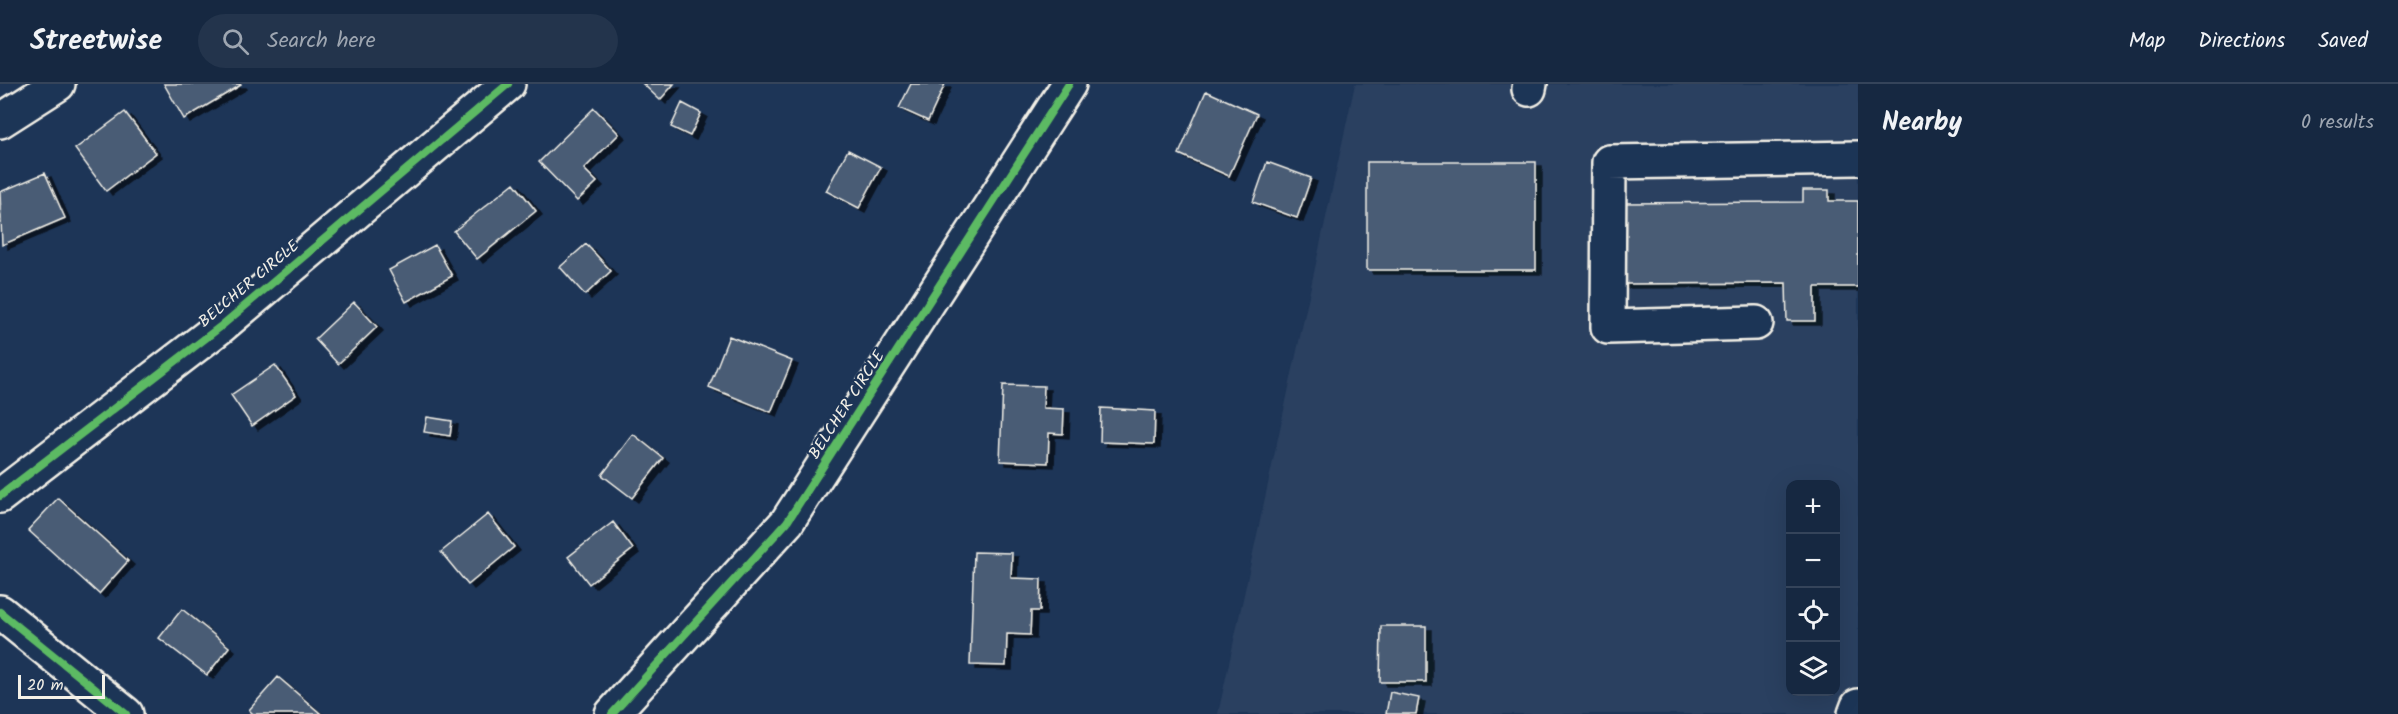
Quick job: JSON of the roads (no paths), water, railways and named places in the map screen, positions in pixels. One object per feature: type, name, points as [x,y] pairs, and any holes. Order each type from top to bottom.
[{"type":"street","points":[[0,122],[58,84]]},
{"type":"street","name":"BELCHER CIRCLE","points":[[0,496],[220,327],[508,84]]},
{"type":"street","name":"BELCHER CIRCLE","points":[[612,714],[787,522],[1069,84]]},
{"type":"street","points":[[1756,323],[1608,327],[1609,162],[1858,158]]},
{"type":"street","points":[[0,612],[126,714]]},
{"type":"street","points":[[1855,714],[1858,706]]}]
